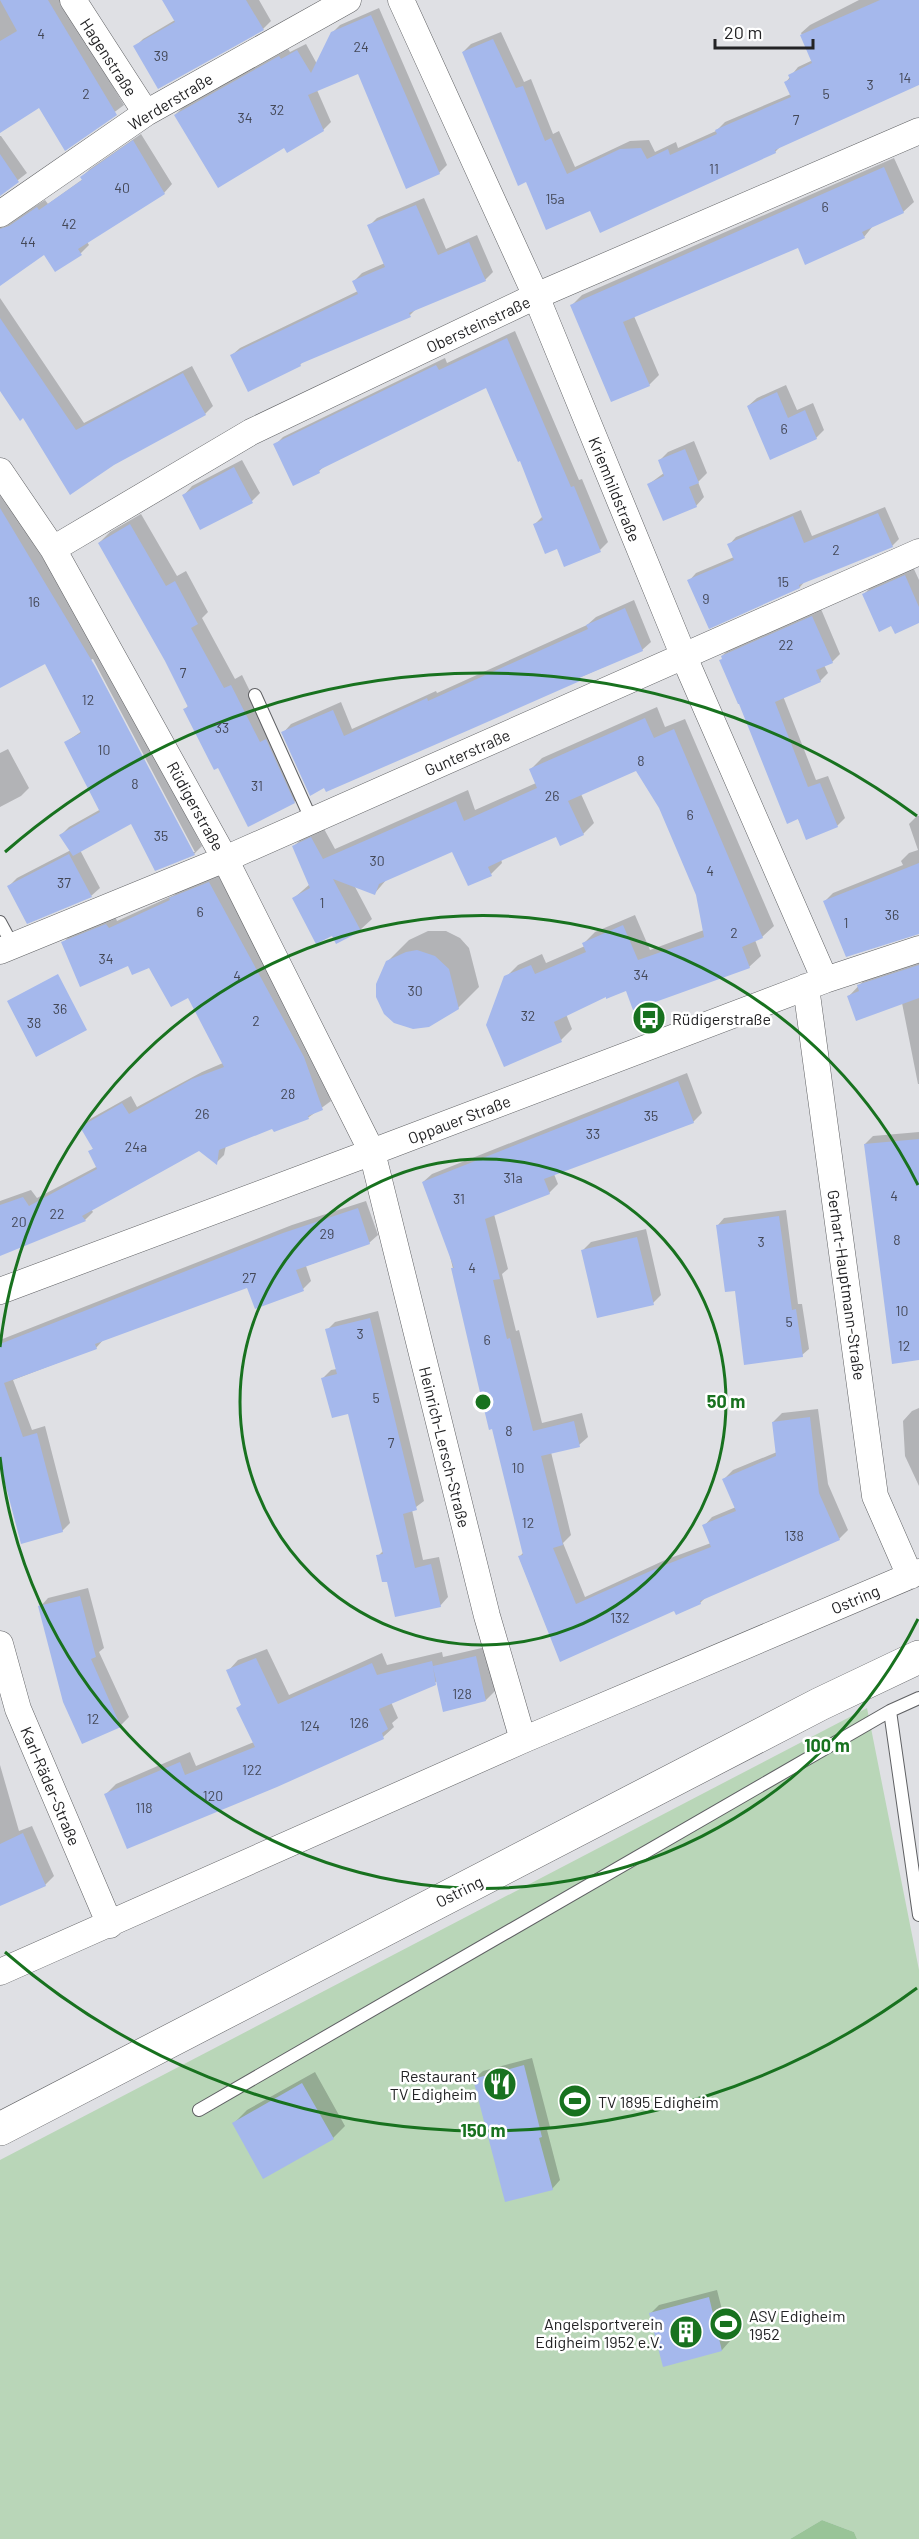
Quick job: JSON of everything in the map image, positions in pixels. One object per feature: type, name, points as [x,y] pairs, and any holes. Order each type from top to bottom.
[{"type":"street","name":"Hagenstraße","points":[[73,0],[146,113]]},
{"type":"street","name":"Werderstraße","points":[[0,214],[146,113],[348,0]]},
{"type":"street","name":"Kriemhildstraße","points":[[401,0],[536,296],[815,983]]},
{"type":"street","name":"Obersteinstraße","points":[[53,549],[251,432],[536,296],[919,131]]},
{"type":"street","name":"Rüdigerstraße","points":[[0,471],[53,549],[225,859],[372,1152]]},
{"type":"street","name":"Gunterstraße","points":[[6,949],[225,859],[919,552]]},
{"type":"street","name":"Oppauer Straße","points":[[0,1291],[815,983],[919,949]]},
{"type":"street","name":"Gerhart-Hauptmann-Straße","points":[[815,983],[875,1496],[915,1574]]},
{"type":"street","name":"Heinrich-Lersch-Straße","points":[[372,1152],[487,1616],[524,1740]]},
{"type":"street","name":"Ostring","points":[[0,1972],[524,1740],[915,1574]]},
{"type":"street","name":"Karl-Räder-Straße","points":[[0,1644],[18,1709],[110,1925]]},
{"type":"street","name":"Ostring","points":[[0,2129],[820,1704],[919,1657]]},
{"type":"lane","points":[[255,695],[312,821]]},
{"type":"lane","name":"Gunterstraße","points":[[0,922],[6,949]]},
{"type":"lane","points":[[199,2110],[890,1711],[919,1698]]},
{"type":"lane","points":[[890,1711],[919,1915]]},
{"type":"shaded area","name":"TV 1895 Edigheim","points":[[867,1708],[919,1970],[919,2539],[857,2539],[854,2532],[822,2520],[790,2539],[0,2539],[0,2160]]},
{"type":"shaded area","points":[[822,2520],[854,2532],[857,2539],[790,2539]]},
{"type":"building","points":[[0,0],[48,0],[117,115],[65,151],[39,108],[0,133],[0,41],[17,31]]},
{"type":"building","points":[[162,0],[246,0],[264,30],[158,89],[133,46],[175,22]]},
{"type":"building","points":[[880,0],[919,0],[919,85],[600,233],[590,211],[546,230],[526,182],[518,186],[462,52],[493,39],[516,88],[523,86],[545,141],[551,138],[567,174],[620,149],[641,148],[647,159],[668,149],[670,155],[717,134],[715,130],[791,97],[784,82],[790,79],[788,75],[812,63],[800,35]]},
{"type":"building","points":[[371,15],[440,174],[406,189],[358,74],[308,95],[324,131],[287,153],[284,148],[218,188],[174,115],[279,56],[281,59],[297,50],[311,73],[331,32]]},
{"type":"building","points":[[133,140],[165,194],[78,249],[82,255],[55,272],[44,255],[0,286],[0,229],[9,226],[37,207],[39,210],[82,180],[80,177]]},
{"type":"building","points":[[0,154],[19,182],[0,196]]},
{"type":"building","points":[[884,167],[904,213],[862,232],[865,238],[805,265],[798,248],[623,322],[650,386],[611,402],[570,305]]},
{"type":"building","points":[[416,205],[438,255],[469,242],[486,281],[409,313],[411,317],[300,364],[301,366],[248,392],[230,355],[358,294],[352,281],[385,267],[367,225]]},
{"type":"building","points":[[0,318],[76,430],[183,373],[206,415],[114,465],[70,495],[23,418],[20,421],[0,391]]},
{"type":"building","points":[[507,338],[571,487],[574,486],[601,552],[564,567],[557,549],[545,554],[533,524],[543,520],[520,461],[518,462],[486,388],[319,470],[320,473],[293,486],[273,444],[436,365],[439,370]]},
{"type":"building","points":[[777,392],[788,418],[805,410],[817,439],[770,460],[747,406]]},
{"type":"building","points":[[685,449],[699,483],[689,487],[697,507],[663,521],[647,484],[664,476],[658,460]]},
{"type":"building","points":[[234,467],[253,503],[200,530],[182,495]]},
{"type":"building","points":[[0,508],[95,666],[195,855],[155,871],[131,824],[73,856],[59,835],[100,812],[64,742],[81,733],[45,664],[0,688]]},
{"type":"building","points":[[878,513],[893,547],[799,585],[800,588],[709,629],[687,580],[734,560],[727,544],[793,516],[804,543]]},
{"type":"building","points":[[130,524],[166,586],[175,581],[198,624],[191,628],[224,688],[231,685],[260,742],[266,739],[295,803],[248,827],[218,768],[214,770],[183,709],[188,707],[165,661],[98,543]]},
{"type":"building","points":[[905,575],[919,607],[919,623],[895,634],[891,626],[879,632],[862,594]]},
{"type":"building","points":[[625,608],[643,651],[579,678],[580,681],[469,730],[326,792],[324,788],[310,796],[281,732],[333,710],[344,736],[588,629],[586,625]]},
{"type":"building","points":[[812,616],[833,663],[816,670],[821,682],[775,702],[808,787],[820,783],[838,827],[806,840],[798,819],[787,824],[719,660],[722,659],[721,656]]},
{"type":"building","points":[[645,718],[654,738],[674,729],[763,938],[742,947],[750,968],[633,1010],[626,991],[606,999],[606,997],[554,1022],[562,1042],[504,1067],[486,1025],[504,976],[531,965],[535,974],[586,952],[582,943],[623,925],[638,960],[704,937],[696,895],[659,808],[636,771],[568,801],[584,835],[560,846],[556,837],[505,859],[488,867],[492,876],[468,886],[452,852],[379,884],[375,895],[333,879],[361,931],[336,944],[332,936],[316,944],[292,898],[310,888],[292,846],[311,837],[323,859],[456,801],[464,821],[537,788],[529,769]]},
{"type":"building","points":[[69,854],[92,897],[27,924],[7,886]]},
{"type":"building","points":[[919,863],[919,934],[846,957],[823,901]]},
{"type":"building","points":[[209,882],[304,1057],[323,1110],[308,1116],[309,1119],[274,1132],[272,1129],[219,1150],[217,1165],[199,1151],[82,1216],[86,1221],[0,1256],[0,1205],[23,1197],[29,1206],[97,1169],[88,1151],[93,1149],[80,1127],[122,1103],[129,1114],[192,1079],[224,1067],[188,998],[171,1007],[149,968],[132,975],[128,966],[80,987],[61,942],[106,924],[109,928],[170,900],[169,898]]},
{"type":"building","points":[[417,950],[435,956],[449,969],[459,1009],[429,1027],[413,1029],[394,1023],[384,1014],[376,997],[376,984],[386,961]]},
{"type":"building","points":[[919,965],[919,998],[856,1021],[847,996],[859,991],[857,985]]},
{"type":"building","points":[[58,974],[87,1030],[36,1057],[7,1001]]},
{"type":"building","points":[[678,1081],[694,1123],[544,1179],[550,1194],[485,1219],[500,1279],[493,1280],[533,1431],[574,1421],[580,1447],[541,1456],[563,1545],[553,1548],[576,1604],[711,1547],[702,1525],[736,1511],[722,1479],[776,1456],[772,1422],[810,1417],[819,1493],[840,1540],[700,1601],[701,1604],[676,1615],[674,1611],[560,1662],[518,1556],[523,1555],[492,1429],[489,1430],[451,1268],[454,1268],[422,1182]]},
{"type":"building","points":[[919,1139],[919,1360],[892,1364],[864,1144]]},
{"type":"building","points":[[358,1208],[370,1244],[296,1270],[304,1291],[255,1309],[247,1288],[95,1344],[97,1349],[4,1383],[23,1437],[37,1433],[63,1532],[21,1544],[0,1464],[0,1344],[283,1233]]},
{"type":"building","points":[[779,1216],[792,1310],[796,1309],[803,1357],[744,1365],[735,1291],[725,1292],[716,1225]]},
{"type":"building","points":[[637,1237],[654,1305],[597,1318],[581,1250]]},
{"type":"building","points":[[370,1318],[417,1510],[403,1514],[415,1568],[431,1564],[441,1607],[395,1617],[387,1582],[382,1582],[376,1555],[383,1554],[348,1414],[332,1418],[321,1378],[337,1374],[325,1329]]},
{"type":"building","points":[[80,1596],[96,1657],[91,1659],[121,1727],[82,1744],[63,1702],[38,1606]]},
{"type":"building","points":[[476,1656],[486,1701],[443,1712],[433,1667],[436,1685],[379,1709],[388,1729],[382,1733],[384,1739],[277,1787],[127,1849],[104,1794],[180,1762],[185,1775],[255,1747],[236,1708],[241,1705],[226,1670],[256,1658],[278,1704],[372,1663],[377,1675],[432,1661],[433,1666]]},
{"type":"building","points":[[23,1833],[46,1886],[0,1906],[0,1844]]},
{"type":"building","points":[[524,2065],[542,2137],[539,2138],[553,2190],[505,2202],[473,2079]]},
{"type":"building","points":[[302,2083],[334,2139],[263,2179],[232,2123]]},
{"type":"building","name":"Angelsportverein Edigheim 1952 e.V.","points":[[709,2297],[722,2351],[663,2367],[649,2313]]},
{"type":"place","name":"Rüdigerstraße","points":[[649,1018]]},
{"type":"place","name":"Restaurant TV Edigheim","points":[[500,2084]]},
{"type":"place","name":"TV 1895 Edigheim","points":[[575,2101]]},
{"type":"place","name":"ASV Edigheim 1952","points":[[726,2324]]},
{"type":"place","name":"Angelsportverein Edigheim 1952 e.V.","points":[[686,2332]]}]
